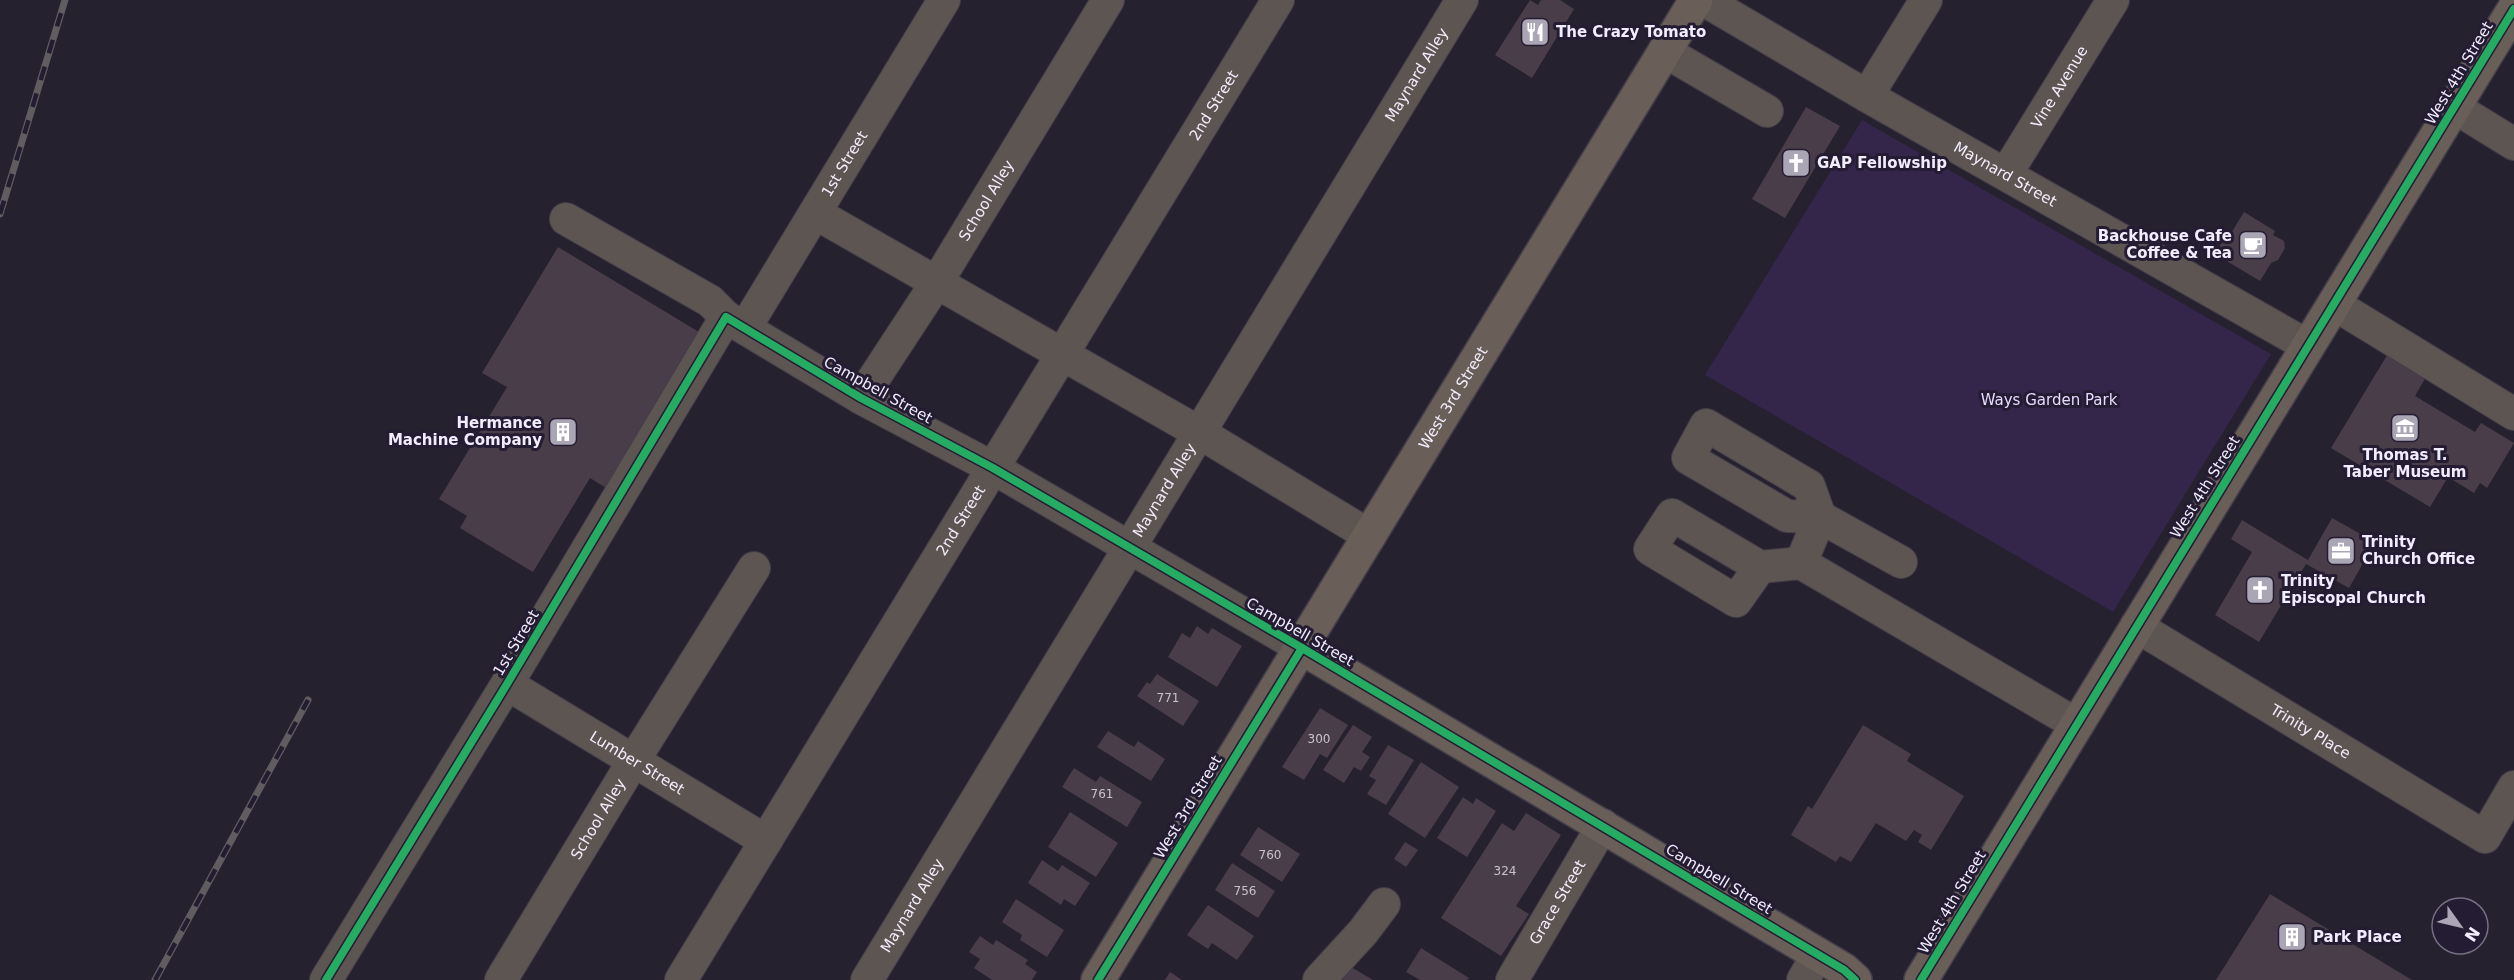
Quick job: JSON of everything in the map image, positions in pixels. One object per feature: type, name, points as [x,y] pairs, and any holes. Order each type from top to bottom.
[{"type":"main road","name":"West 3rd Street","points":[[1098,980],[1696,0]]},
{"type":"main road","name":"West 4th Street","points":[[1921,980],[2514,9]]},
{"type":"main road","name":"Campbell Street","points":[[1302,648],[1603,825],[1810,967],[1844,970],[1855,980]]},
{"type":"street","name":"1st Street","points":[[326,980],[507,684],[735,323],[815,213],[944,0]]},
{"type":"street","name":"School Alley","points":[[861,398],[937,282],[1108,0]]},
{"type":"street","name":"2nd Street","points":[[681,980],[1278,0]]},
{"type":"street","name":"Maynard Alley","points":[[867,980],[1462,0]]},
{"type":"street","name":"Maynard Street","points":[[1704,0],[1867,96],[2308,346]]},
{"type":"street","points":[[1867,96],[1926,0]]},
{"type":"street","name":"Vine Avenue","points":[[2006,174],[2113,0]]},
{"type":"street","points":[[1664,51],[1767,111]]},
{"type":"street","points":[[2454,108],[2514,144]]},
{"type":"street","points":[[815,213],[1200,433],[1370,536]]},
{"type":"street","name":"Campbell Street","points":[[566,219],[710,301],[735,323],[861,398],[993,468],[1130,550],[1302,648]]},
{"type":"street","points":[[2334,304],[2514,414]]},
{"type":"street","points":[[1801,563],[1820,517],[1901,562]]},
{"type":"street","points":[[1760,567],[1801,563],[2076,724]]},
{"type":"street","name":"School Alley","points":[[501,980],[754,568]]},
{"type":"street","name":"Trinity Place","points":[[2136,626],[2485,837],[2514,787]]},
{"type":"street","name":"Lumber Street","points":[[507,684],[766,841]]},
{"type":"street","name":"Grace Street","points":[[1512,980],[1603,825]]},
{"type":"street","points":[[1319,980],[1363,932],[1384,904]]},
{"type":"green space","name":"Ways Garden Park","points":[[1862,120],[2271,354],[2113,612],[1705,375]]},
{"type":"building","name":"The Crazy Tomato","points":[[1530,0],[1538,5],[1541,0],[1560,0],[1574,9],[1532,78],[1495,55]]},
{"type":"building","name":"GAP Fellowship","points":[[1806,107],[1840,126],[1785,218],[1752,199]]},
{"type":"building","name":"Backhouse Cafe Coffee & Tea","points":[[2244,212],[2275,231],[2273,235],[2284,241],[2285,248],[2278,260],[2271,263],[2260,281],[2215,254],[2227,233],[2230,235]]},
{"type":"building","name":"Hermance Machine Company","points":[[558,247],[704,335],[611,491],[590,478],[533,572],[460,528],[467,516],[439,499],[507,387],[482,373]]},
{"type":"building","name":"Thomas T. Taber Museum","points":[[2392,347],[2430,370],[2415,396],[2475,432],[2481,423],[2514,443],[2487,488],[2480,483],[2474,493],[2448,477],[2430,507],[2331,448]]},
{"type":"building","name":"Trinity Episcopal Church","points":[[2332,518],[2375,542],[2349,588],[2306,564],[2259,642],[2215,615],[2252,552],[2231,539],[2242,520],[2308,560]]},
{"type":"building","points":[[1197,626],[1208,634],[1212,628],[1242,646],[1217,687],[1168,657],[1182,633],[1190,638]]},
{"type":"building","points":[[1157,674],[1199,701],[1183,726],[1137,696],[1147,682],[1150,684]]},
{"type":"building","points":[[1320,708],[1348,725],[1327,758],[1320,754],[1304,780],[1282,767]]},
{"type":"building","points":[[1353,725],[1372,737],[1362,752],[1370,757],[1361,771],[1354,767],[1344,783],[1323,770]]},
{"type":"building","points":[[1863,725],[1911,754],[1907,761],[1964,796],[1931,850],[1918,842],[1922,835],[1914,830],[1906,841],[1876,823],[1851,862],[1840,856],[1836,862],[1791,835],[1808,806],[1812,809]]},
{"type":"building","points":[[1108,731],[1134,747],[1138,741],[1165,759],[1151,781],[1097,747]]},
{"type":"building","points":[[1388,745],[1414,760],[1386,805],[1367,794],[1376,780],[1369,776]]},
{"type":"building","points":[[1421,762],[1459,787],[1425,838],[1388,814]]},
{"type":"building","points":[[1074,768],[1096,782],[1100,776],[1142,802],[1127,827],[1062,787]]},
{"type":"building","points":[[1463,797],[1473,804],[1476,798],[1496,811],[1467,857],[1437,838]]},
{"type":"building","points":[[1070,812],[1118,843],[1096,877],[1048,847]]},
{"type":"building","points":[[1526,813],[1561,835],[1516,906],[1529,914],[1501,956],[1441,918],[1502,823],[1514,831]]},
{"type":"building","points":[[1258,827],[1300,854],[1282,882],[1240,855]]},
{"type":"building","points":[[1405,842],[1418,850],[1406,867],[1394,859]]},
{"type":"building","points":[[1042,860],[1058,871],[1062,865],[1090,883],[1075,906],[1064,899],[1061,905],[1028,883]]},
{"type":"building","points":[[1232,863],[1275,891],[1258,918],[1215,890]]},
{"type":"building","name":"Park Place","points":[[2270,894],[2412,980],[2216,980]]},
{"type":"building","points":[[1016,899],[1064,930],[1047,957],[1020,940],[1022,935],[1002,922]]},
{"type":"building","points":[[1208,905],[1254,936],[1237,960],[1212,943],[1208,949],[1187,935]]},
{"type":"building","points":[[980,936],[993,945],[996,940],[1028,960],[1025,964],[1037,972],[1032,980],[992,980],[974,968],[980,959],[969,952]]},
{"type":"building","points":[[1421,948],[1469,978],[1467,980],[1420,980],[1406,972]]},
{"type":"building","points":[[1346,964],[1373,980],[1336,980]]},
{"type":"building","points":[[1170,972],[1182,980],[1165,980]]},
{"type":"railway","points":[[0,214],[65,0]]},
{"type":"railway","points":[[155,980],[308,700]]},
{"type":"cycle path","points":[[1921,980],[2514,9]]},
{"type":"cycle path","points":[[326,980],[507,684],[726,317],[861,398],[993,468],[1302,648],[1844,970],[1855,980]]},
{"type":"cycle path","points":[[1098,980],[1302,648]]},
{"type":"place","name":"The Crazy Tomato","points":[[1535,32]]},
{"type":"place","name":"GAP Fellowship","points":[[1796,163]]},
{"type":"place","name":"Backhouse Cafe Coffee & Tea","points":[[2253,245]]},
{"type":"place","name":"Thomas T. Taber Museum","points":[[2405,428]]},
{"type":"place","name":"Hermance Machine Company","points":[[563,432]]},
{"type":"place","name":"Trinity Church Office","points":[[2341,551]]},
{"type":"place","name":"Trinity Episcopal Church","points":[[2260,590]]},
{"type":"place","name":"Park Place","points":[[2292,937]]}]
